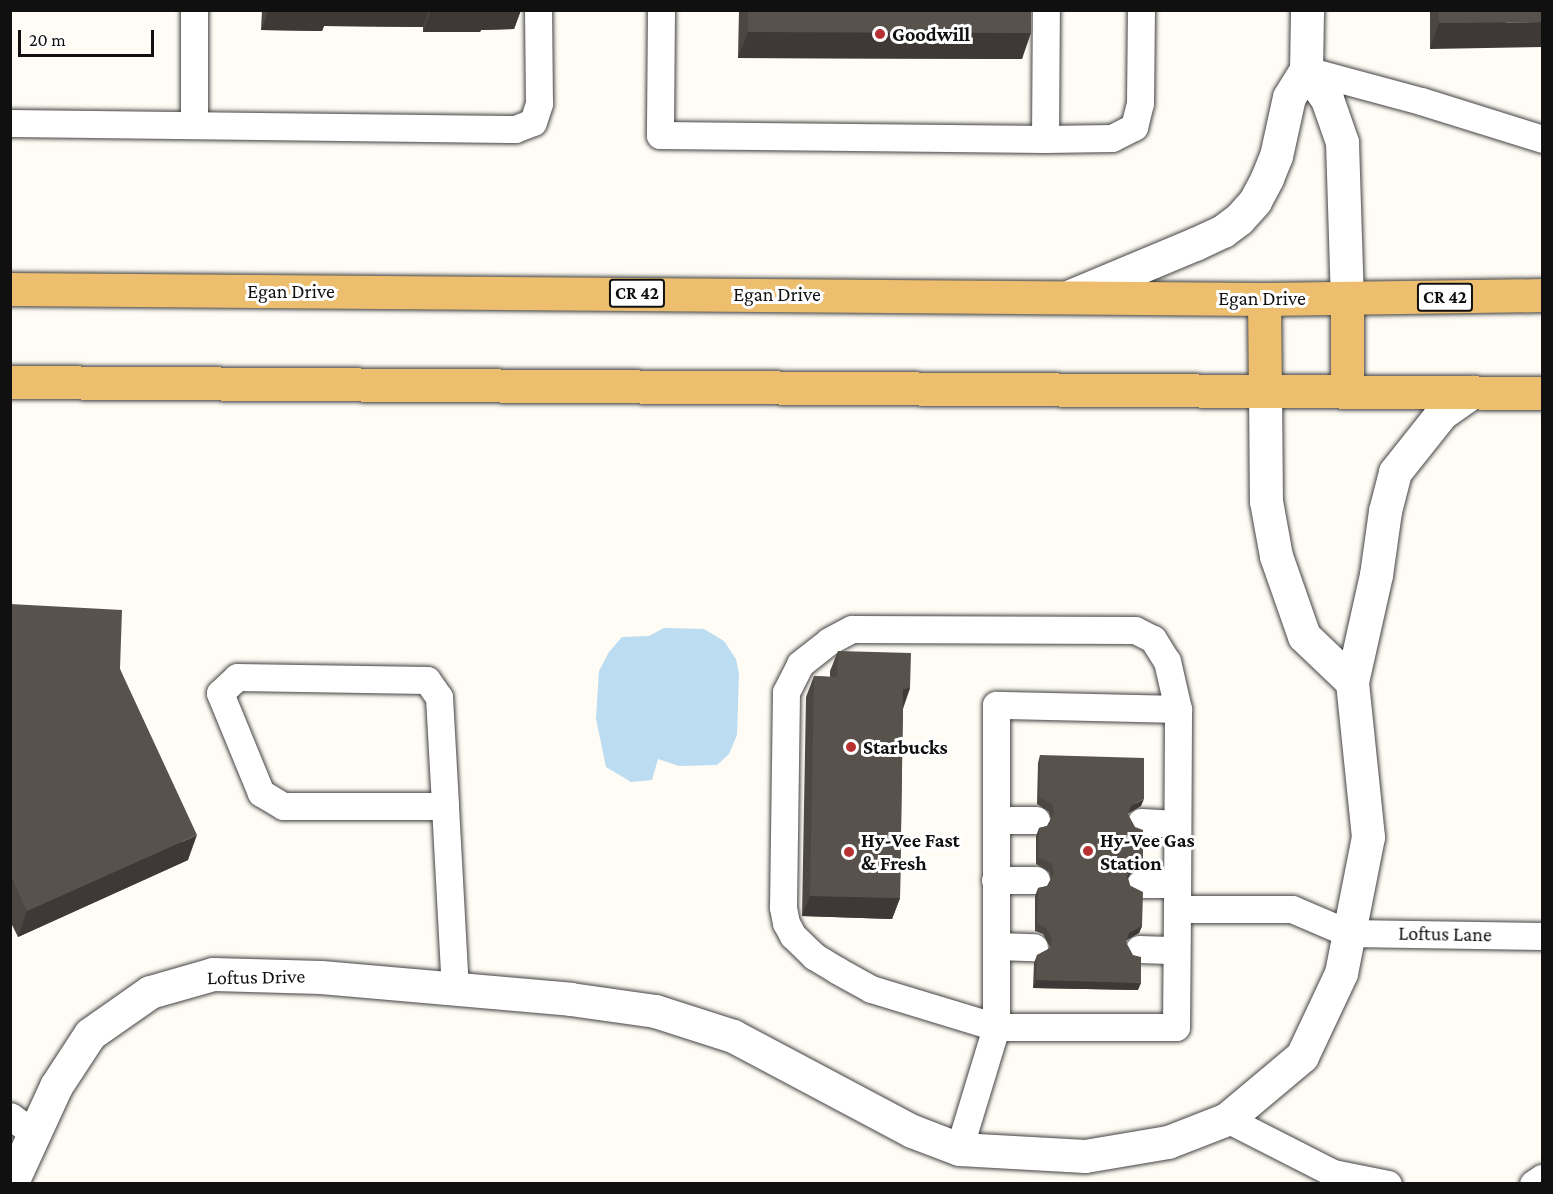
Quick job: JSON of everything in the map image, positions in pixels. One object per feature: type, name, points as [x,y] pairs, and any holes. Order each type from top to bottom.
[{"type":"highway","name":"Egan Drive","points":[[10,289],[1264,298],[1542,296]]},
{"type":"highway","points":[[1264,298],[1265,391]]},
{"type":"highway","points":[[1347,298],[1347,390]]},
{"type":"highway","points":[[10,382],[1542,393]]},
{"type":"street","points":[[1068,297],[1224,231],[1239,219],[1255,201],[1276,156],[1289,97],[1306,70],[1307,10]]},
{"type":"street","points":[[1306,70],[1327,99],[1335,116],[1342,142],[1347,298]]},
{"type":"street","points":[[1265,391],[1266,501],[1276,556],[1304,636],[1352,682]]},
{"type":"street","name":"Loftus Drive","points":[[11,1184],[23,1125],[56,1086],[90,1034],[150,992],[213,974],[321,977],[455,991],[570,999],[655,1011],[733,1036],[912,1131],[959,1149],[1085,1156],[1168,1142],[1227,1119],[1302,1056],[1341,973],[1368,837],[1352,682],[1376,575],[1385,511],[1395,472],[1442,413],[1472,392]]},
{"type":"lane","points":[[194,10],[194,125]]},
{"type":"lane","points":[[10,123],[515,129],[533,122],[539,103],[538,10]]},
{"type":"lane","points":[[661,10],[660,135],[1045,139],[1112,138],[1134,127],[1140,103],[1141,10]]},
{"type":"lane","points":[[1045,139],[1046,10]]},
{"type":"lane","points":[[1306,70],[1421,101],[1542,140]]},
{"type":"lane","points":[[852,629],[1135,630],[1153,639],[1167,661],[1178,709],[1178,824],[1176,1028],[996,1027],[871,989],[814,956],[793,936],[786,923],[783,907],[786,692],[800,664],[829,641],[852,629]]},
{"type":"lane","points":[[445,806],[283,806],[261,793],[220,693],[237,677],[427,680],[439,697],[445,806],[455,991]]},
{"type":"lane","points":[[959,1149],[996,1027],[996,705],[1178,709]]},
{"type":"lane","points":[[996,820],[1036,820]]},
{"type":"lane","points":[[1141,822],[1178,824]]},
{"type":"lane","points":[[995,880],[1036,880]]},
{"type":"lane","points":[[1140,884],[1177,896],[1292,909],[1348,933]]},
{"type":"lane","name":"Loftus Lane","points":[[1348,933],[1542,936]]},
{"type":"lane","points":[[996,946],[1034,947]]},
{"type":"lane","points":[[1139,949],[1176,950]]},
{"type":"lane","points":[[1227,1119],[1333,1173],[1388,1184]]},
{"type":"lane","points":[[1533,1184],[1542,1178]]},
{"type":"water","points":[[664,628],[704,629],[724,641],[736,659],[739,674],[737,735],[729,754],[717,765],[679,766],[658,759],[652,780],[631,782],[606,767],[596,719],[599,671],[609,652],[622,637],[649,636]]},
{"type":"building","points":[[748,10],[1031,10],[1031,33],[748,32]]},
{"type":"building","points":[[1439,10],[1542,10],[1542,22],[1439,23]]},
{"type":"building","points":[[10,604],[122,610],[120,669],[197,835],[27,911],[10,874]]},
{"type":"building","points":[[838,651],[911,653],[910,688],[903,689],[900,898],[810,896],[814,676],[837,677]]},
{"type":"building","name":"Hy-Vee Gas Station","points":[[1040,755],[1144,758],[1144,799],[1131,806],[1128,814],[1135,827],[1143,830],[1143,861],[1134,863],[1127,876],[1129,885],[1143,892],[1142,926],[1129,933],[1126,942],[1133,955],[1141,957],[1141,983],[1036,980],[1037,955],[1050,948],[1052,939],[1045,927],[1037,924],[1038,888],[1047,886],[1054,873],[1052,864],[1038,857],[1039,828],[1047,826],[1054,813],[1052,804],[1039,797]]},
{"type":"place","name":"Goodwill","points":[[880,34]]},
{"type":"place","name":"Starbucks","points":[[851,747]]},
{"type":"place","name":"Hy-Vee Gas Station","points":[[1088,851]]},
{"type":"place","name":"Hy-Vee Fast & Fresh","points":[[849,852]]}]
